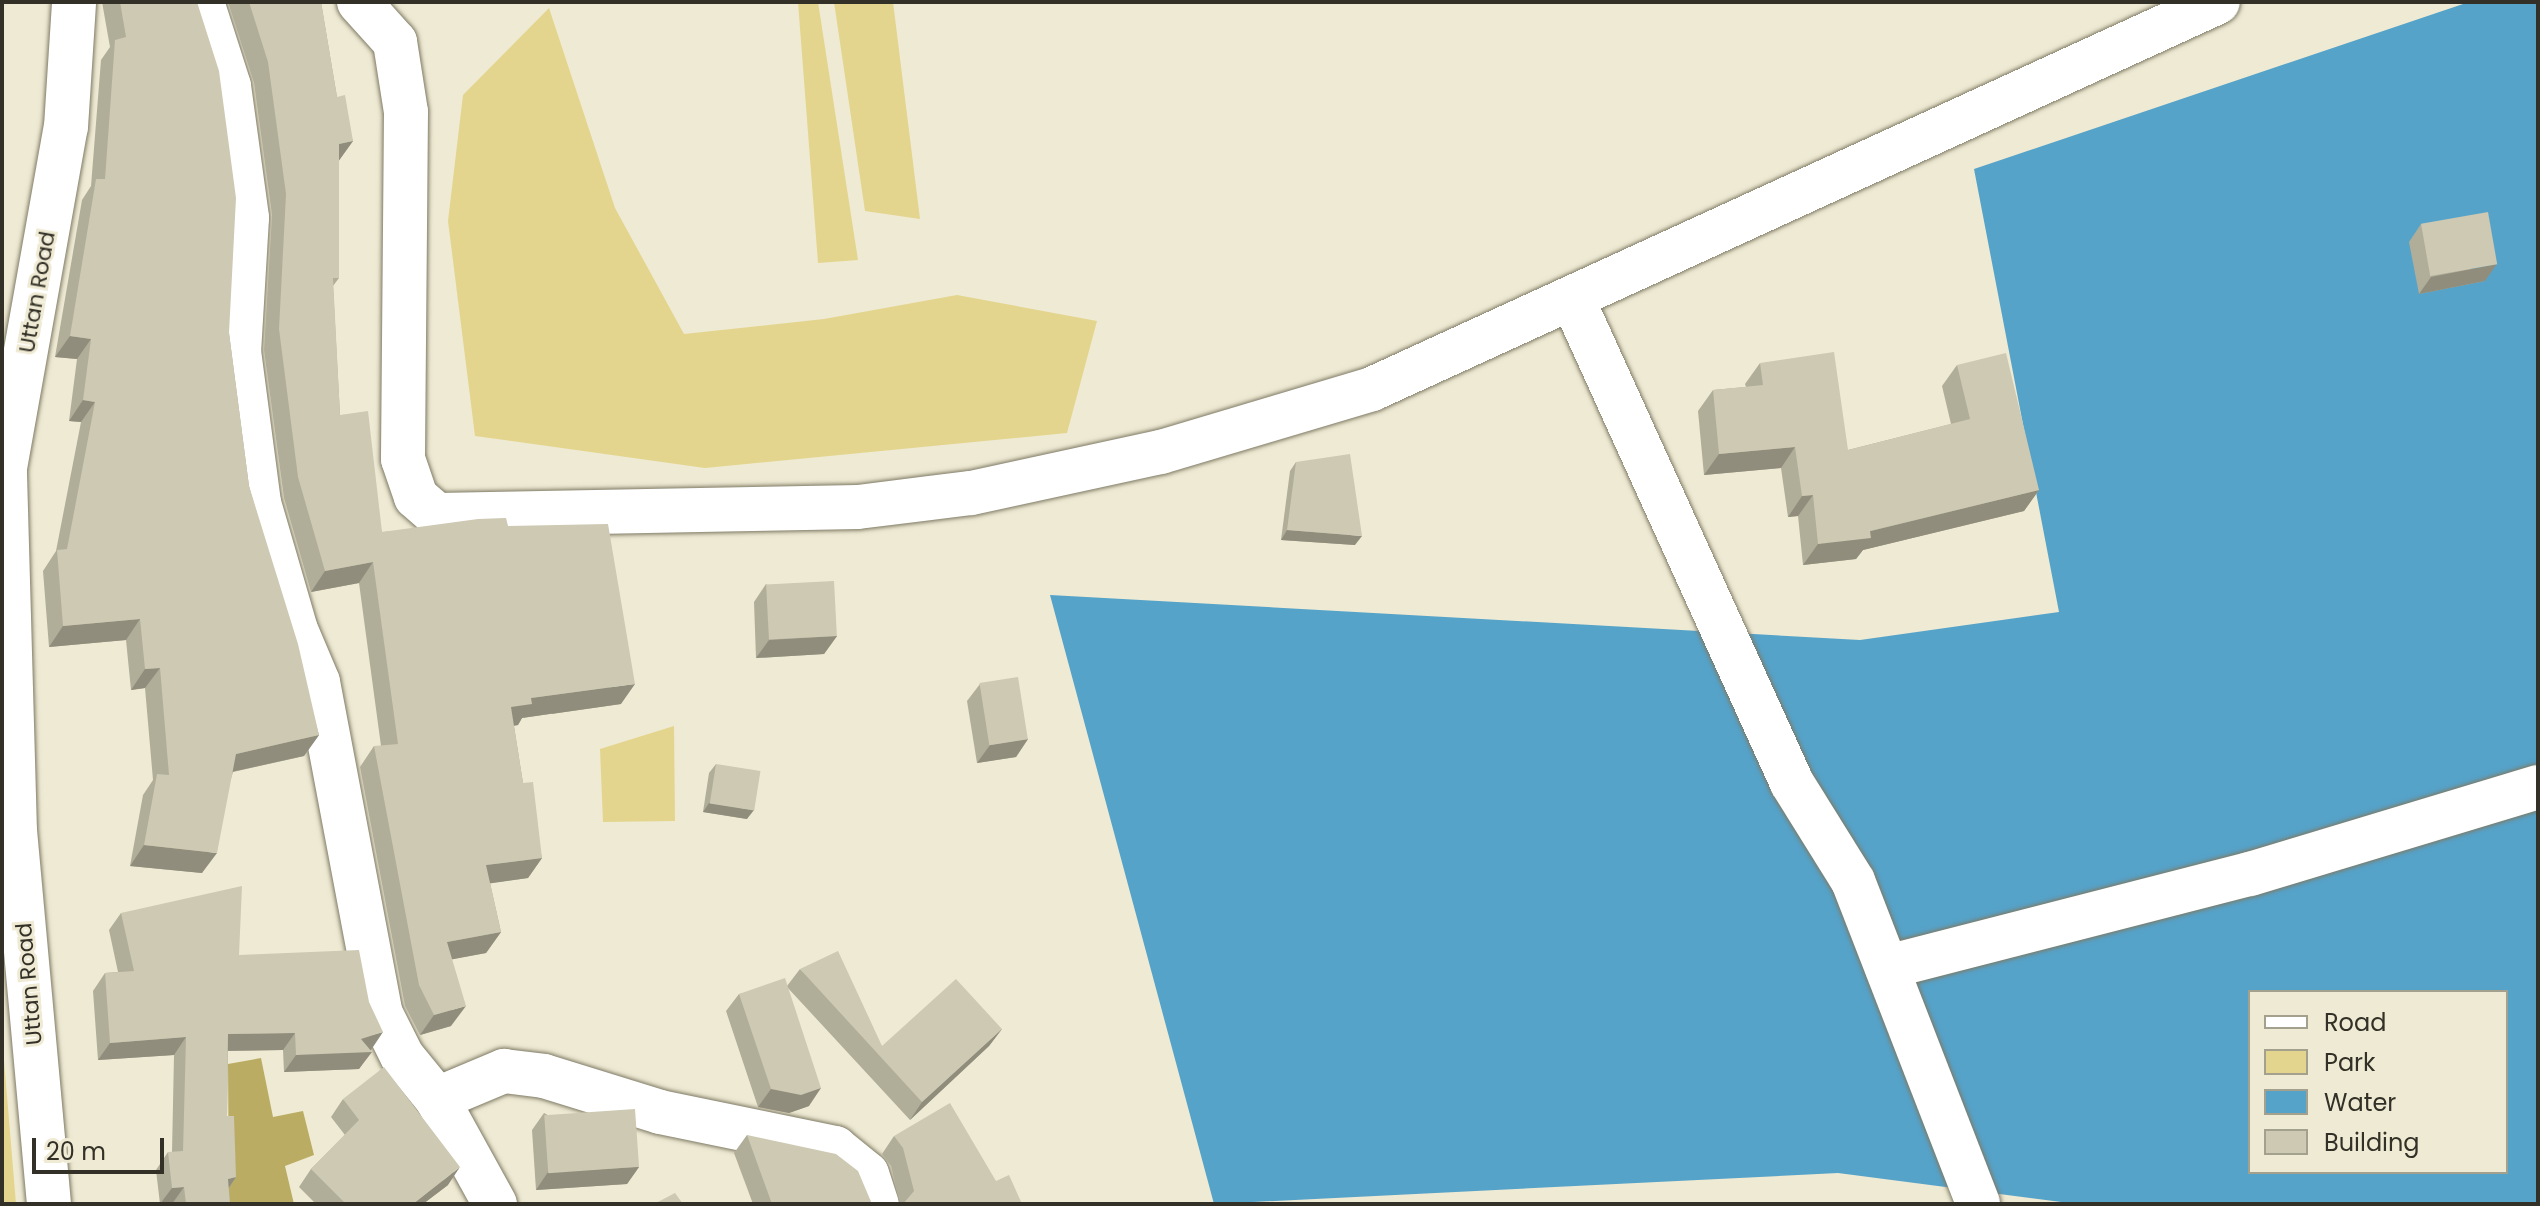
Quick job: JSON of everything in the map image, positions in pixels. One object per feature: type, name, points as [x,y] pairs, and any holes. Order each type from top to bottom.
[{"type":"street","name":"Uttan Road","points":[[49,1204],[15,832],[5,468],[66,127],[74,2]]},
{"type":"street","points":[[202,2],[229,86],[247,218],[239,351],[259,503],[296,630],[318,682],[381,1014],[402,1056],[437,1099],[495,1204]]},
{"type":"street","points":[[359,2],[395,42],[406,112],[403,459],[416,497],[437,515],[858,507],[971,493],[1161,452],[1372,389],[1573,300],[2218,2]]},
{"type":"street","points":[[1573,300],[1792,783],[1853,881],[1978,1204]]},
{"type":"street","points":[[1887,967],[2250,874],[2538,787]]},
{"type":"street","points":[[437,1099],[504,1071],[544,1076],[660,1112],[835,1148],[867,1174],[877,1204]]},
{"type":"green space","points":[[798,2],[818,2],[858,260],[818,263]]},
{"type":"green space","points":[[834,2],[893,2],[920,219],[865,211]]},
{"type":"green space","points":[[549,8],[615,208],[684,334],[824,319],[957,295],[1097,321],[1067,433],[705,468],[475,436],[448,221],[463,95]]},
{"type":"green space","points":[[674,726],[675,821],[603,822],[600,749]]},
{"type":"green space","points":[[2,1036],[16,1204],[2,1204]]},
{"type":"shaded area","points":[[261,1058],[273,1117],[303,1111],[314,1155],[285,1166],[294,1204],[229,1204],[228,1064]]},
{"type":"water","points":[[2469,2],[2538,2],[2538,1204],[2077,1204],[1838,1173],[1214,1204],[1050,595],[1860,640],[2059,612],[1974,169]]},
{"type":"building","points":[[120,2],[197,2],[219,71],[236,198],[229,333],[249,486],[298,644],[319,735],[236,754],[217,853],[144,845],[157,774],[169,775],[160,668],[145,669],[140,619],[63,626],[57,550],[67,549],[95,402],[83,400],[91,339],[70,336],[96,179],[105,179],[115,40],[126,37]]},
{"type":"building","points":[[249,2],[321,2],[337,97],[345,95],[353,141],[339,144],[339,278],[333,278],[340,415],[368,411],[382,532],[506,518],[508,526],[608,524],[635,684],[531,698],[532,704],[511,707],[523,783],[533,782],[542,858],[486,865],[501,932],[447,942],[466,1006],[434,1015],[419,985],[374,746],[398,744],[373,562],[325,571],[298,477],[279,329],[286,194],[268,62]]},
{"type":"building","points":[[2488,212],[2497,264],[2430,276],[2421,224]]},
{"type":"building","points":[[1834,352],[1848,450],[1970,419],[1957,365],[2006,353],[2039,490],[1870,531],[1871,538],[1818,544],[1813,495],[1802,496],[1795,447],[1719,454],[1713,390],[1763,385],[1760,363]]},
{"type":"building","points":[[1350,454],[1362,536],[1287,530],[1296,462]]},
{"type":"building","points":[[834,581],[837,636],[769,639],[766,585]]},
{"type":"building","points":[[1018,677],[1028,739],[989,745],[979,683]]},
{"type":"building","points":[[716,764],[760,771],[754,811],[710,804]]},
{"type":"building","points":[[242,886],[239,955],[359,950],[369,1002],[383,1032],[361,1039],[372,1052],[296,1055],[295,1033],[228,1034],[227,1116],[234,1116],[236,1177],[228,1179],[230,1204],[186,1204],[184,1187],[172,1188],[168,1152],[183,1151],[186,1037],[110,1043],[105,973],[134,971],[121,913]]},
{"type":"building","points":[[838,951],[882,1046],[956,979],[1002,1029],[922,1102],[800,969]]},
{"type":"building","points":[[785,978],[821,1088],[801,1095],[771,1089],[739,994]]},
{"type":"building","points":[[384,1067],[460,1167],[413,1204],[346,1204],[311,1169],[359,1120],[343,1099]]},
{"type":"building","points":[[950,1103],[996,1181],[1009,1175],[1022,1204],[903,1204],[914,1191],[903,1148],[894,1136]]},
{"type":"building","points":[[635,1109],[639,1167],[548,1173],[544,1115]]},
{"type":"building","points":[[747,1135],[836,1154],[858,1171],[872,1204],[772,1204]]},
{"type":"building","points":[[675,1193],[683,1204],[654,1204]]}]
